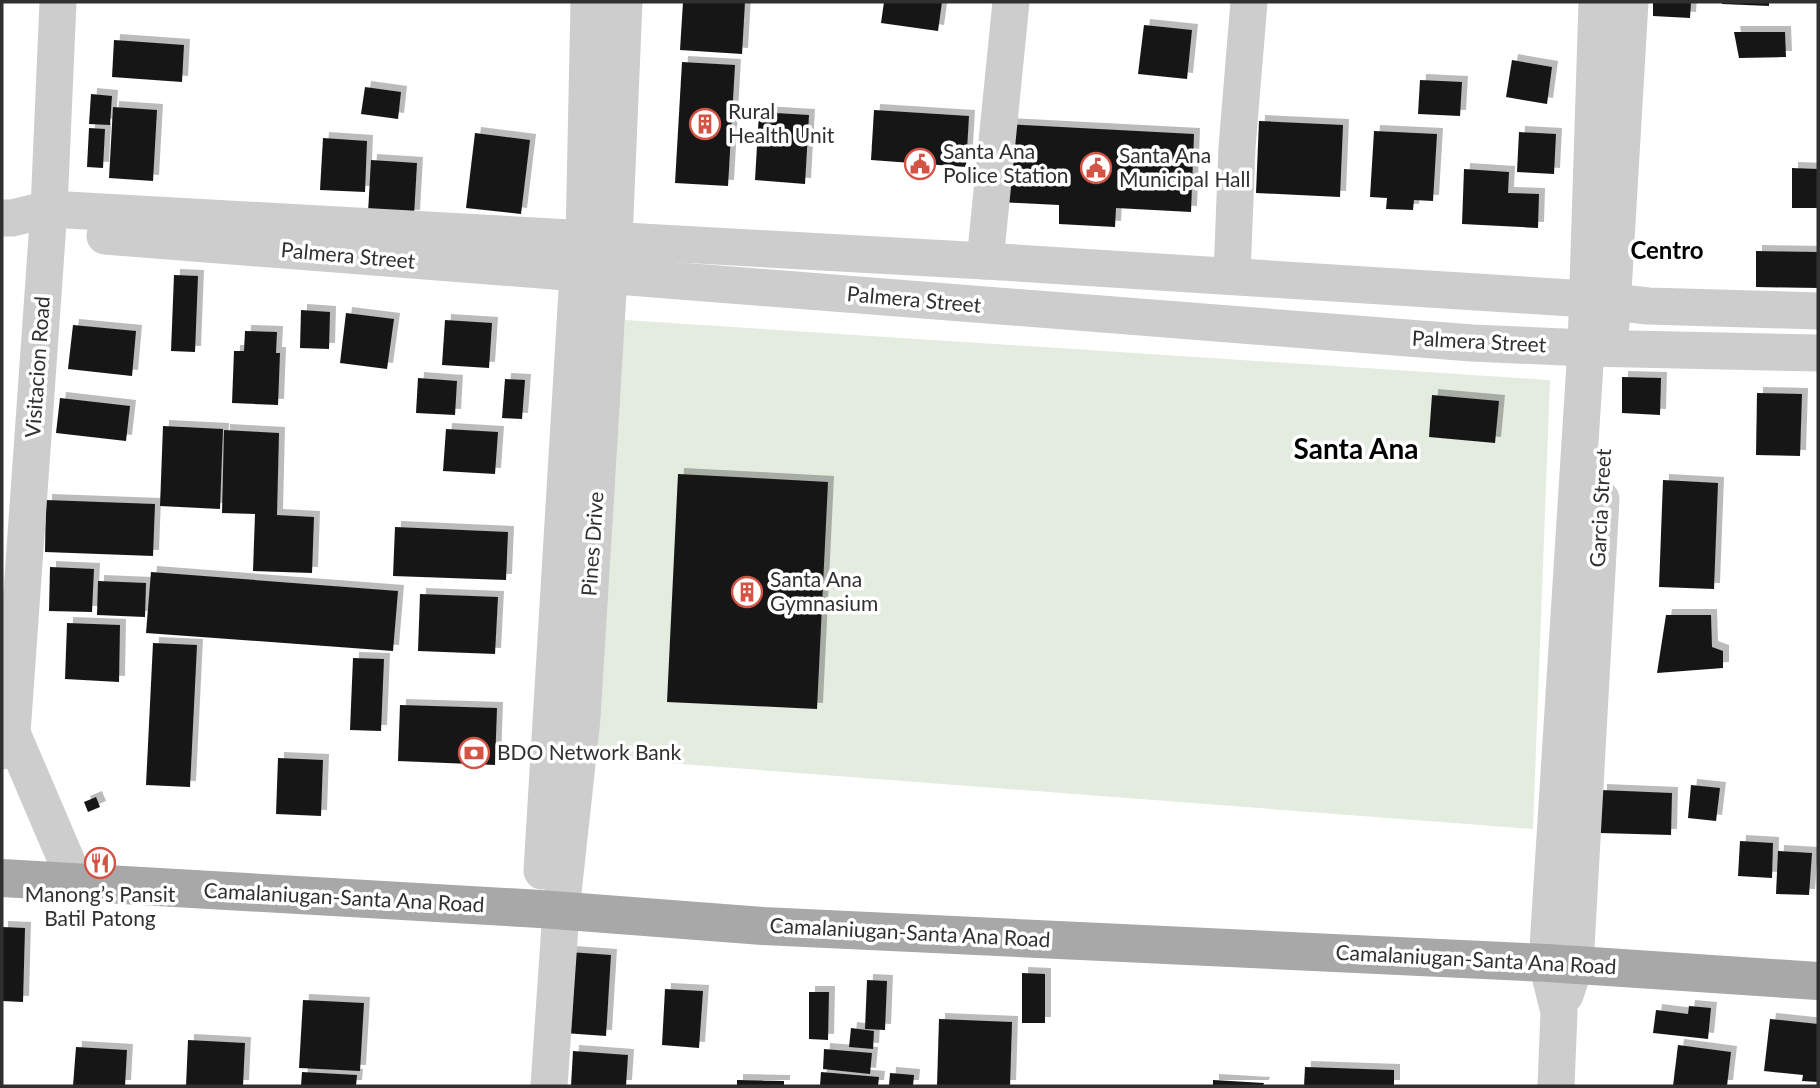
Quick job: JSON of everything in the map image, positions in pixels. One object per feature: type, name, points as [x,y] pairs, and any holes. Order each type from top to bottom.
[{"type":"main road","name":"Camalaniugan-Santa Ana Road","points":[[2,878],[550,910],[763,926],[1561,964],[1818,981]]},
{"type":"street","name":"Visitacion Road","points":[[58,2],[48,220],[7,742],[76,883]]},
{"type":"street","name":"Pines Drive","points":[[525,1086],[550,910],[582,718],[596,257],[589,2]]},
{"type":"street","name":"Pines Drive","points":[[596,257],[624,2]]},
{"type":"street","points":[[985,261],[1011,2]]},
{"type":"street","points":[[1232,276],[1237,147],[1249,2]]},
{"type":"street","name":"Garcia Street","points":[[1597,2],[1600,300]]},
{"type":"street","name":"Garcia Street","points":[[1556,1086],[1600,300],[1630,2]]},
{"type":"street","name":"Palmera Street","points":[[7,218],[596,257],[1107,315],[1472,343],[1818,353]]},
{"type":"street","name":"Palmera Street","points":[[596,257],[985,261],[1600,300],[1648,306],[1818,311]]},
{"type":"street","points":[[1107,315],[1112,269]]},
{"type":"street","name":"Pines Drive","points":[[550,910],[550,1086]]},
{"type":"shaded area","points":[[625,320],[1550,380],[1533,829],[589,757]]},
{"type":"building","points":[[683,2],[745,2],[742,54],[680,50]]},
{"type":"building","points":[[884,2],[942,2],[938,31],[881,23]]},
{"type":"building","points":[[1653,2],[1691,2],[1690,18],[1653,16]]},
{"type":"building","points":[[1769,2],[1769,6],[1722,4]]},
{"type":"building","points":[[1144,25],[1192,30],[1187,79],[1138,74]]},
{"type":"building","points":[[1734,32],[1785,32],[1786,57],[1739,58]]},
{"type":"building","points":[[114,40],[184,45],[182,82],[112,77]]},
{"type":"building","points":[[1512,60],[1552,67],[1547,104],[1506,97]]},
{"type":"building","name":"Rural Health Unit","points":[[682,62],[735,65],[728,186],[675,183]]},
{"type":"building","points":[[1420,80],[1462,82],[1460,116],[1418,114]]},
{"type":"building","points":[[365,87],[401,92],[398,119],[361,114]]},
{"type":"building","points":[[91,94],[112,96],[110,125],[89,124]]},
{"type":"building","points":[[113,107],[157,110],[153,181],[109,178]]},
{"type":"building","points":[[874,110],[969,116],[966,167],[871,160]]},
{"type":"building","points":[[759,112],[809,115],[805,184],[755,180]]},
{"type":"building","points":[[1259,121],[1343,125],[1340,197],[1256,193]]},
{"type":"building","name":"Santa Ana Municipal Hall","points":[[1002,124],[1194,134],[1191,212],[1116,208],[1115,227],[1059,224],[1059,205],[998,202]]},
{"type":"building","points":[[89,128],[105,129],[103,168],[87,167]]},
{"type":"building","points":[[1374,131],[1437,134],[1433,201],[1414,200],[1413,210],[1386,209],[1387,198],[1370,197]]},
{"type":"building","points":[[1519,132],[1556,134],[1554,174],[1517,172]]},
{"type":"building","points":[[475,133],[530,140],[521,214],[466,208]]},
{"type":"building","points":[[323,138],[367,141],[365,192],[320,190]]},
{"type":"building","points":[[371,160],[417,163],[414,216],[368,213]]},
{"type":"building","points":[[1792,168],[1818,169],[1818,208],[1792,208]]},
{"type":"building","points":[[1464,169],[1509,172],[1508,193],[1539,194],[1538,228],[1462,224]]},
{"type":"building","points":[[1756,251],[1818,252],[1818,288],[1756,287]]},
{"type":"building","points":[[174,275],[198,276],[195,352],[171,351]]},
{"type":"building","points":[[301,310],[330,312],[329,349],[300,348]]},
{"type":"building","points":[[346,313],[394,319],[387,369],[340,363]]},
{"type":"building","points":[[445,320],[492,323],[489,368],[442,365]]},
{"type":"building","points":[[73,325],[136,331],[132,376],[68,369]]},
{"type":"building","points":[[245,331],[277,332],[276,353],[280,353],[278,405],[232,403],[234,351],[244,351]]},
{"type":"building","points":[[1622,377],[1661,378],[1660,415],[1622,413]]},
{"type":"building","points":[[418,378],[457,381],[455,415],[416,413]]},
{"type":"building","points":[[505,379],[525,380],[522,419],[502,418]]},
{"type":"building","points":[[1757,393],[1802,394],[1800,456],[1756,455]]},
{"type":"building","points":[[1432,395],[1499,401],[1495,443],[1429,437]]},
{"type":"building","points":[[60,398],[130,406],[126,441],[56,433]]},
{"type":"building","points":[[163,426],[223,429],[220,509],[160,506]]},
{"type":"building","points":[[446,429],[498,432],[495,474],[443,471]]},
{"type":"building","points":[[224,430],[279,433],[277,515],[314,517],[312,573],[253,571],[255,514],[222,513]]},
{"type":"building","name":"Santa Ana Gymnasium","points":[[678,474],[828,482],[817,709],[667,702]]},
{"type":"building","points":[[1663,480],[1718,483],[1714,589],[1659,587]]},
{"type":"building","points":[[46,500],[155,504],[153,556],[45,552]]},
{"type":"building","points":[[395,527],[508,532],[506,580],[393,576]]},
{"type":"building","points":[[50,567],[94,569],[92,612],[49,611]]},
{"type":"building","points":[[151,572],[398,591],[393,651],[146,633]]},
{"type":"building","points":[[98,581],[146,583],[145,617],[97,615]]},
{"type":"building","points":[[420,594],[498,597],[495,654],[418,651]]},
{"type":"building","points":[[1666,615],[1711,615],[1712,647],[1723,651],[1723,668],[1657,673]]},
{"type":"building","points":[[67,623],[120,625],[119,682],[65,679]]},
{"type":"building","points":[[153,643],[197,645],[190,787],[146,785]]},
{"type":"building","points":[[353,658],[384,659],[381,731],[350,730]]},
{"type":"building","points":[[400,705],[497,708],[495,765],[398,761]]},
{"type":"building","points":[[278,758],[323,760],[321,816],[276,814]]},
{"type":"building","points":[[1691,785],[1720,788],[1716,821],[1688,818]]},
{"type":"building","points":[[1601,790],[1672,793],[1671,835],[1600,833]]},
{"type":"building","points":[[96,797],[100,807],[88,812],[84,802]]},
{"type":"building","points":[[1740,841],[1773,843],[1772,878],[1738,876]]},
{"type":"building","points":[[1778,851],[1812,853],[1809,895],[1776,894]]},
{"type":"building","points":[[2,927],[25,928],[23,1002],[2,1001]]},
{"type":"building","points":[[569,952],[611,955],[606,1036],[564,1033]]},
{"type":"building","points":[[1022,973],[1045,974],[1045,1023],[1022,1023]]},
{"type":"building","points":[[867,980],[887,981],[885,1030],[865,1029]]},
{"type":"building","points":[[665,989],[703,991],[699,1048],[662,1045]]},
{"type":"building","points":[[809,992],[829,992],[828,1040],[809,1039]]},
{"type":"building","points":[[303,1000],[364,1003],[360,1071],[299,1068]]},
{"type":"building","points":[[1689,1006],[1711,1008],[1708,1039],[1653,1033],[1656,1010],[1688,1014]]},
{"type":"building","points":[[939,1019],[1012,1022],[1010,1086],[937,1086]]},
{"type":"building","points":[[1770,1019],[1818,1024],[1818,1082],[1802,1081],[1803,1075],[1764,1071]]},
{"type":"building","points":[[851,1028],[874,1031],[873,1049],[849,1047]]},
{"type":"building","points":[[188,1040],[245,1043],[243,1086],[186,1086]]},
{"type":"building","points":[[1678,1045],[1731,1052],[1727,1086],[1673,1086]]},
{"type":"building","points":[[76,1047],[127,1050],[125,1086],[73,1086]]},
{"type":"building","points":[[824,1049],[872,1053],[870,1074],[823,1069]]},
{"type":"building","points":[[573,1051],[628,1055],[626,1086],[571,1086]]},
{"type":"building","points":[[1305,1067],[1394,1070],[1394,1086],[1304,1086]]},
{"type":"building","points":[[302,1072],[357,1075],[356,1086],[301,1086]]},
{"type":"building","points":[[821,1072],[879,1077],[878,1086],[820,1086]]},
{"type":"building","points":[[890,1073],[914,1075],[913,1086],[889,1086]]},
{"type":"building","points":[[737,1080],[784,1081],[784,1086],[737,1086]]},
{"type":"building","points":[[1213,1080],[1264,1083],[1263,1086],[1213,1086]]},
{"type":"place","name":"Rural Health Unit","points":[[705,124]]},
{"type":"place","name":"Santa Ana Police Station","points":[[920,164]]},
{"type":"place","name":"Santa Ana Municipal Hall","points":[[1096,168]]},
{"type":"place","name":"Santa Ana Gymnasium","points":[[747,592]]},
{"type":"place","name":"BDO Network Bank","points":[[474,753]]},
{"type":"place","name":"Manong’s Pansit Batil Patong","points":[[100,863]]},
{"type":"district","name":"Centro","points":[[1667,251]]},
{"type":"district","name":"Santa Ana","points":[[1356,449]]}]
